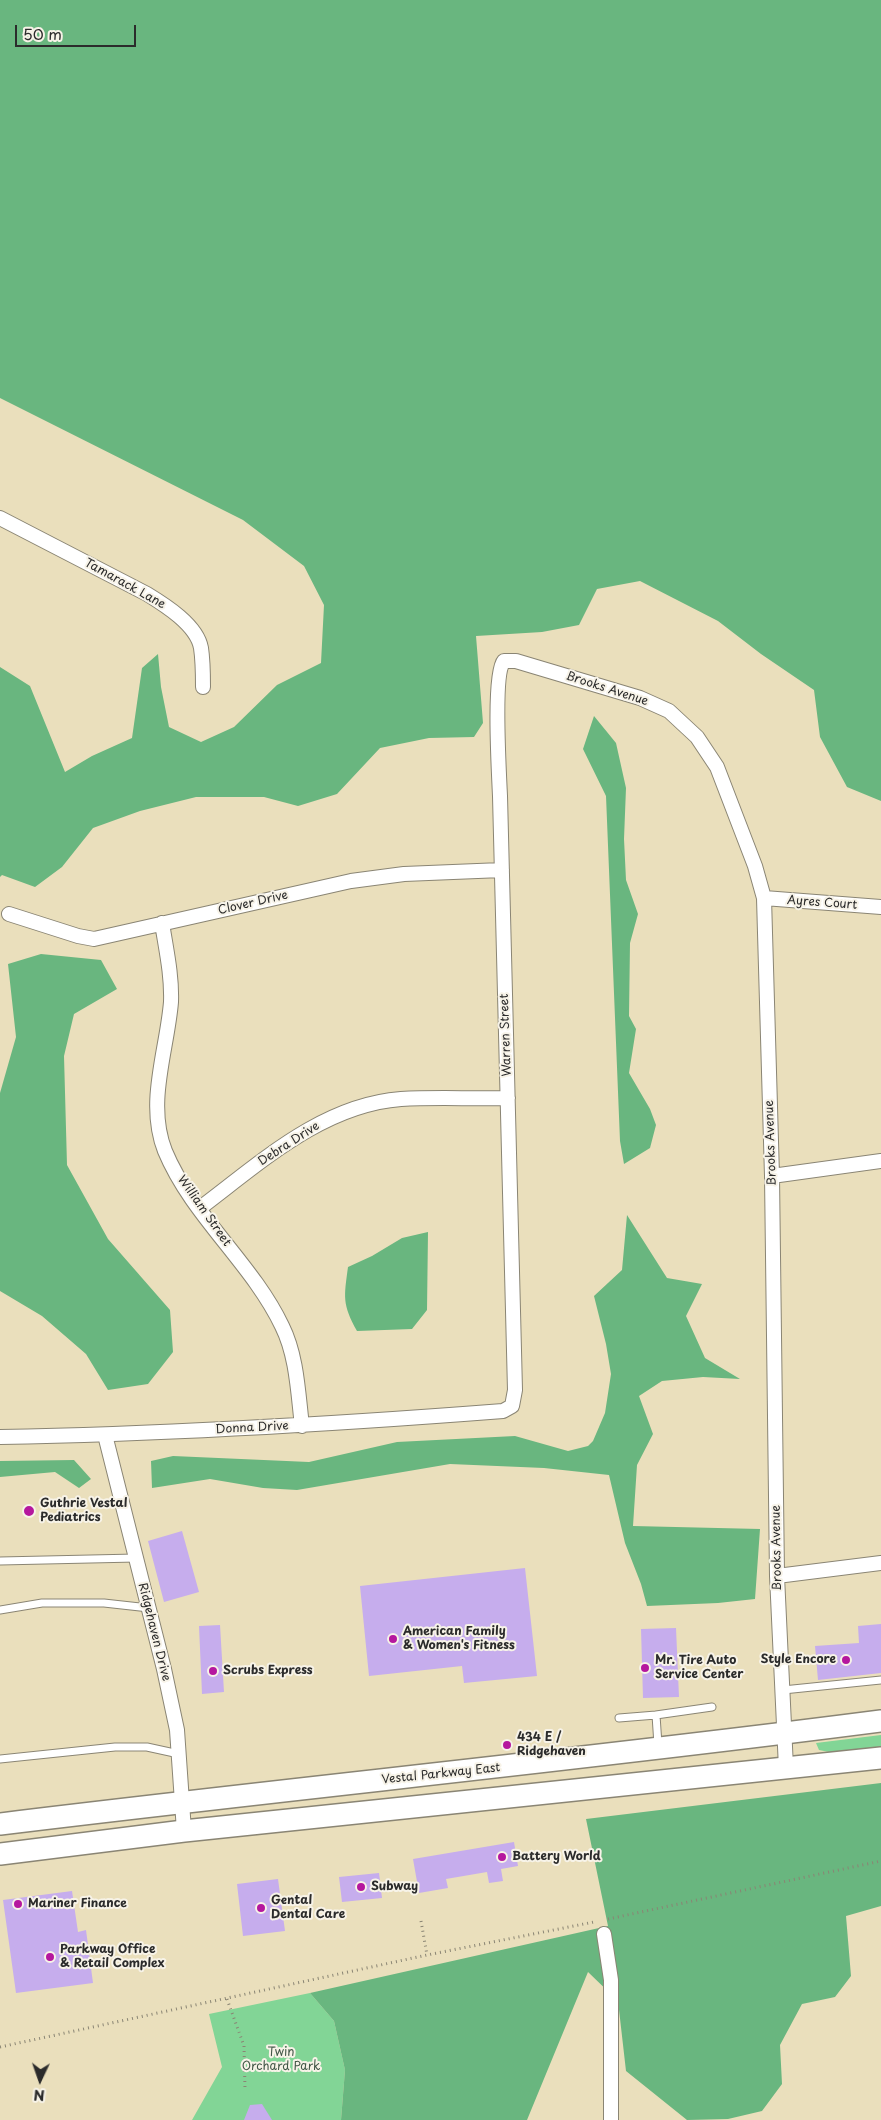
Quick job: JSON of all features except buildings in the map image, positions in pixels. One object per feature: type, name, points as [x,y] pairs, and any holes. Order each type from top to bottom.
[{"type":"main road","name":"Vestal Parkway East","points":[[0,1824],[183,1802],[511,1767],[881,1721]]},
{"type":"main road","points":[[0,1854],[184,1831],[881,1758]]},
{"type":"street","name":"Tamarack Lane","points":[[0,518],[121,580],[169,608],[193,631],[201,646],[204,687]]},
{"type":"street","name":"Brooks Avenue","points":[[511,661],[516,660],[640,698],[669,712],[697,737],[717,767],[755,866],[764,898],[772,1176],[777,1576],[786,1768]]},
{"type":"street","name":"Warren Street","points":[[503,1411],[512,1406],[515,1390],[498,683],[500,665],[504,661],[511,661]]},
{"type":"street","name":"Clover Drive","points":[[9,914],[78,936],[94,938],[351,881],[404,874],[502,870]]},
{"type":"street","name":"Ayres Court","points":[[764,898],[881,907]]},
{"type":"street","name":"William Street","points":[[162,923],[170,976],[170,1002],[159,1078],[157,1118],[165,1150],[184,1187],[272,1306],[284,1329],[293,1360],[302,1426]]},
{"type":"street","name":"Debra Drive","points":[[200,1208],[310,1127],[354,1109],[400,1099],[508,1098]]},
{"type":"street","points":[[772,1176],[881,1161]]},
{"type":"street","name":"Donna Drive","points":[[0,1437],[105,1436],[302,1426],[503,1411]]},
{"type":"street","name":"Ridgehaven Drive","points":[[105,1436],[149,1608],[177,1730],[184,1831]]},
{"type":"street","points":[[777,1576],[881,1563]]},
{"type":"street","points":[[604,1934],[611,1980],[610,2120]]},
{"type":"lane","points":[[0,1561],[136,1558]]},
{"type":"lane","points":[[0,1610],[51,1603],[104,1603],[149,1608]]},
{"type":"lane","points":[[783,1690],[881,1680]]},
{"type":"lane","points":[[619,1718],[656,1715],[712,1706]]},
{"type":"lane","points":[[656,1715],[658,1749]]},
{"type":"lane","points":[[0,1759],[115,1747],[147,1747],[179,1754]]},
{"type":"path","points":[[0,2047],[427,1955],[602,1921],[881,1861]]},
{"type":"path","points":[[421,1921],[427,1955]]},
{"type":"path","points":[[228,1999],[244,2046],[244,2089]]},
{"type":"green space","points":[[0,0],[881,0],[881,801],[847,787],[820,737],[814,690],[761,654],[718,621],[640,581],[597,589],[579,625],[542,632],[476,636],[483,723],[474,737],[429,738],[380,748],[337,794],[298,806],[264,797],[196,797],[140,811],[93,828],[62,867],[35,887],[2,875],[0,877],[0,667],[30,686],[65,772],[92,756],[132,738],[142,668],[158,654],[161,687],[169,727],[201,742],[234,727],[277,685],[321,663],[324,605],[304,566],[243,520],[0,398]]},
{"type":"green space","points":[[594,716],[616,743],[626,788],[624,839],[626,880],[638,914],[630,943],[629,1016],[636,1029],[629,1073],[650,1109],[656,1125],[650,1148],[624,1164],[620,1141],[606,796],[583,749]]},
{"type":"green space","points":[[41,954],[101,960],[117,989],[74,1014],[64,1056],[67,1165],[108,1239],[170,1310],[173,1352],[148,1384],[108,1390],[86,1354],[42,1316],[0,1291],[0,1093],[16,1037],[8,964]]},
{"type":"green space","points":[[627,1215],[667,1278],[702,1284],[686,1316],[705,1358],[740,1379],[703,1377],[662,1381],[639,1396],[653,1434],[637,1465],[633,1526],[760,1529],[755,1599],[718,1603],[647,1606],[641,1584],[625,1543],[609,1475],[544,1468],[450,1464],[297,1490],[263,1488],[210,1479],[152,1488],[151,1461],[173,1456],[309,1462],[397,1442],[515,1436],[568,1451],[588,1446],[593,1441],[605,1413],[611,1374],[606,1344],[594,1296],[622,1270]]},
{"type":"green space","points":[[428,1232],[427,1310],[412,1329],[357,1331],[345,1300],[348,1267],[372,1256],[402,1238]]},
{"type":"green space","points":[[74,1460],[91,1479],[79,1488],[55,1472],[0,1477],[0,1461]]},
{"type":"green space","points":[[881,1735],[881,1748],[834,1753],[819,1750],[816,1743]]},
{"type":"green space","points":[[881,1783],[881,1906],[846,1916],[851,1976],[835,1997],[802,2004],[780,2045],[782,2084],[762,2111],[728,2119],[687,2120],[626,2071],[618,2001],[588,1972],[527,2120],[341,2120],[345,2070],[334,2021],[310,1993],[608,1926],[586,1819]]},
{"type":"green space","name":"Twin Orchard Park","points":[[310,1993],[334,2021],[345,2070],[341,2120],[192,2120],[222,2067],[209,2014]]},
{"type":"place","name":"Guthrie Vestal Pediatrics","points":[[29,1511]]},
{"type":"place","name":"American Family & Women's Fitness","points":[[393,1639]]},
{"type":"place","name":"Style Encore","points":[[846,1660]]},
{"type":"place","name":"Mr. Tire Auto Service Center","points":[[645,1668]]},
{"type":"place","name":"Scrubs Express","points":[[213,1671]]},
{"type":"place","name":"434 E / Ridgehaven","points":[[507,1745]]},
{"type":"place","name":"Battery World","points":[[502,1857]]},
{"type":"place","name":"Subway","points":[[361,1887]]},
{"type":"place","name":"Mariner Finance","points":[[18,1904]]},
{"type":"place","name":"Gental Dental Care","points":[[261,1908]]},
{"type":"place","name":"Parkway Office & Retail Complex","points":[[50,1957]]}]
